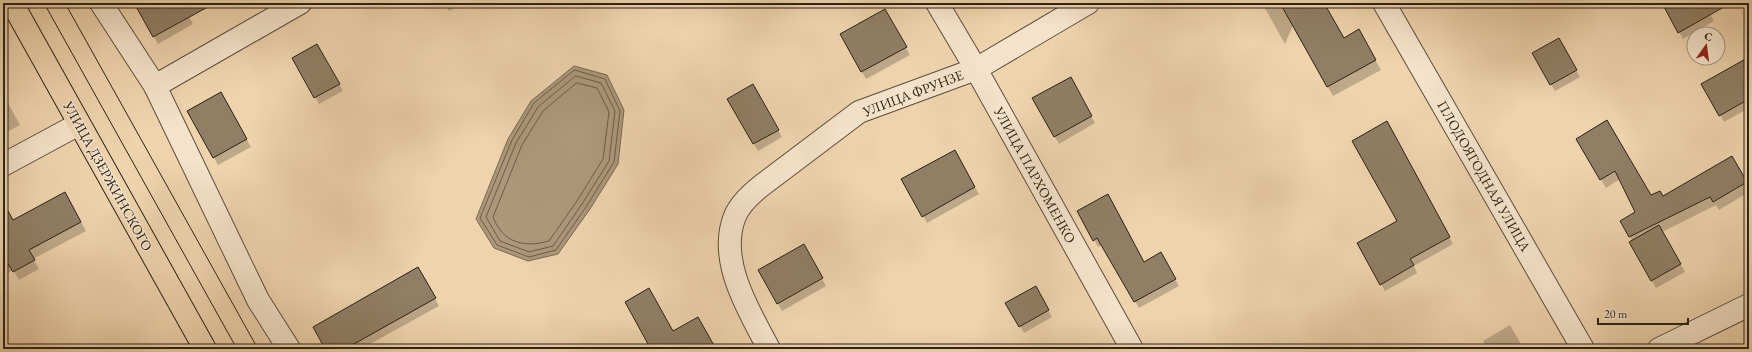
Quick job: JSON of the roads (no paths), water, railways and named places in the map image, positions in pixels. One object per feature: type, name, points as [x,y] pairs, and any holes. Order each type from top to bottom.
[{"type":"main road","name":"УЛИЦА ДЗЕРЖИНСКОГО","points":[[12,3],[205,349]]},
{"type":"street","points":[[102,3],[155,86],[258,300],[289,349]]},
{"type":"street","points":[[155,86],[300,3]]},
{"type":"street","name":"УЛИЦА ПАРХОМЕНКО","points":[[937,3],[976,69],[1132,349]]},
{"type":"street","name":"УЛИЦА ФРУНЗЕ","points":[[769,349],[747,308],[734,275],[729,241],[735,215],[746,198],[859,112],[976,69],[1055,21],[1088,3]]},
{"type":"street","name":"ПЛОДОЯГОДНАЯ УЛИЦА","points":[[1384,3],[1583,349]]},
{"type":"street","points":[[3,165],[79,124]]},
{"type":"street","points":[[1658,349],[1749,305]]},
{"type":"water","points":[[574,66],[607,75],[624,110],[618,164],[590,209],[558,254],[528,261],[494,248],[476,219],[508,139],[531,101]]},
{"type":"tram line","points":[[44,3],[237,349]]},
{"type":"tram line","points":[[65,3],[258,349]]}]
